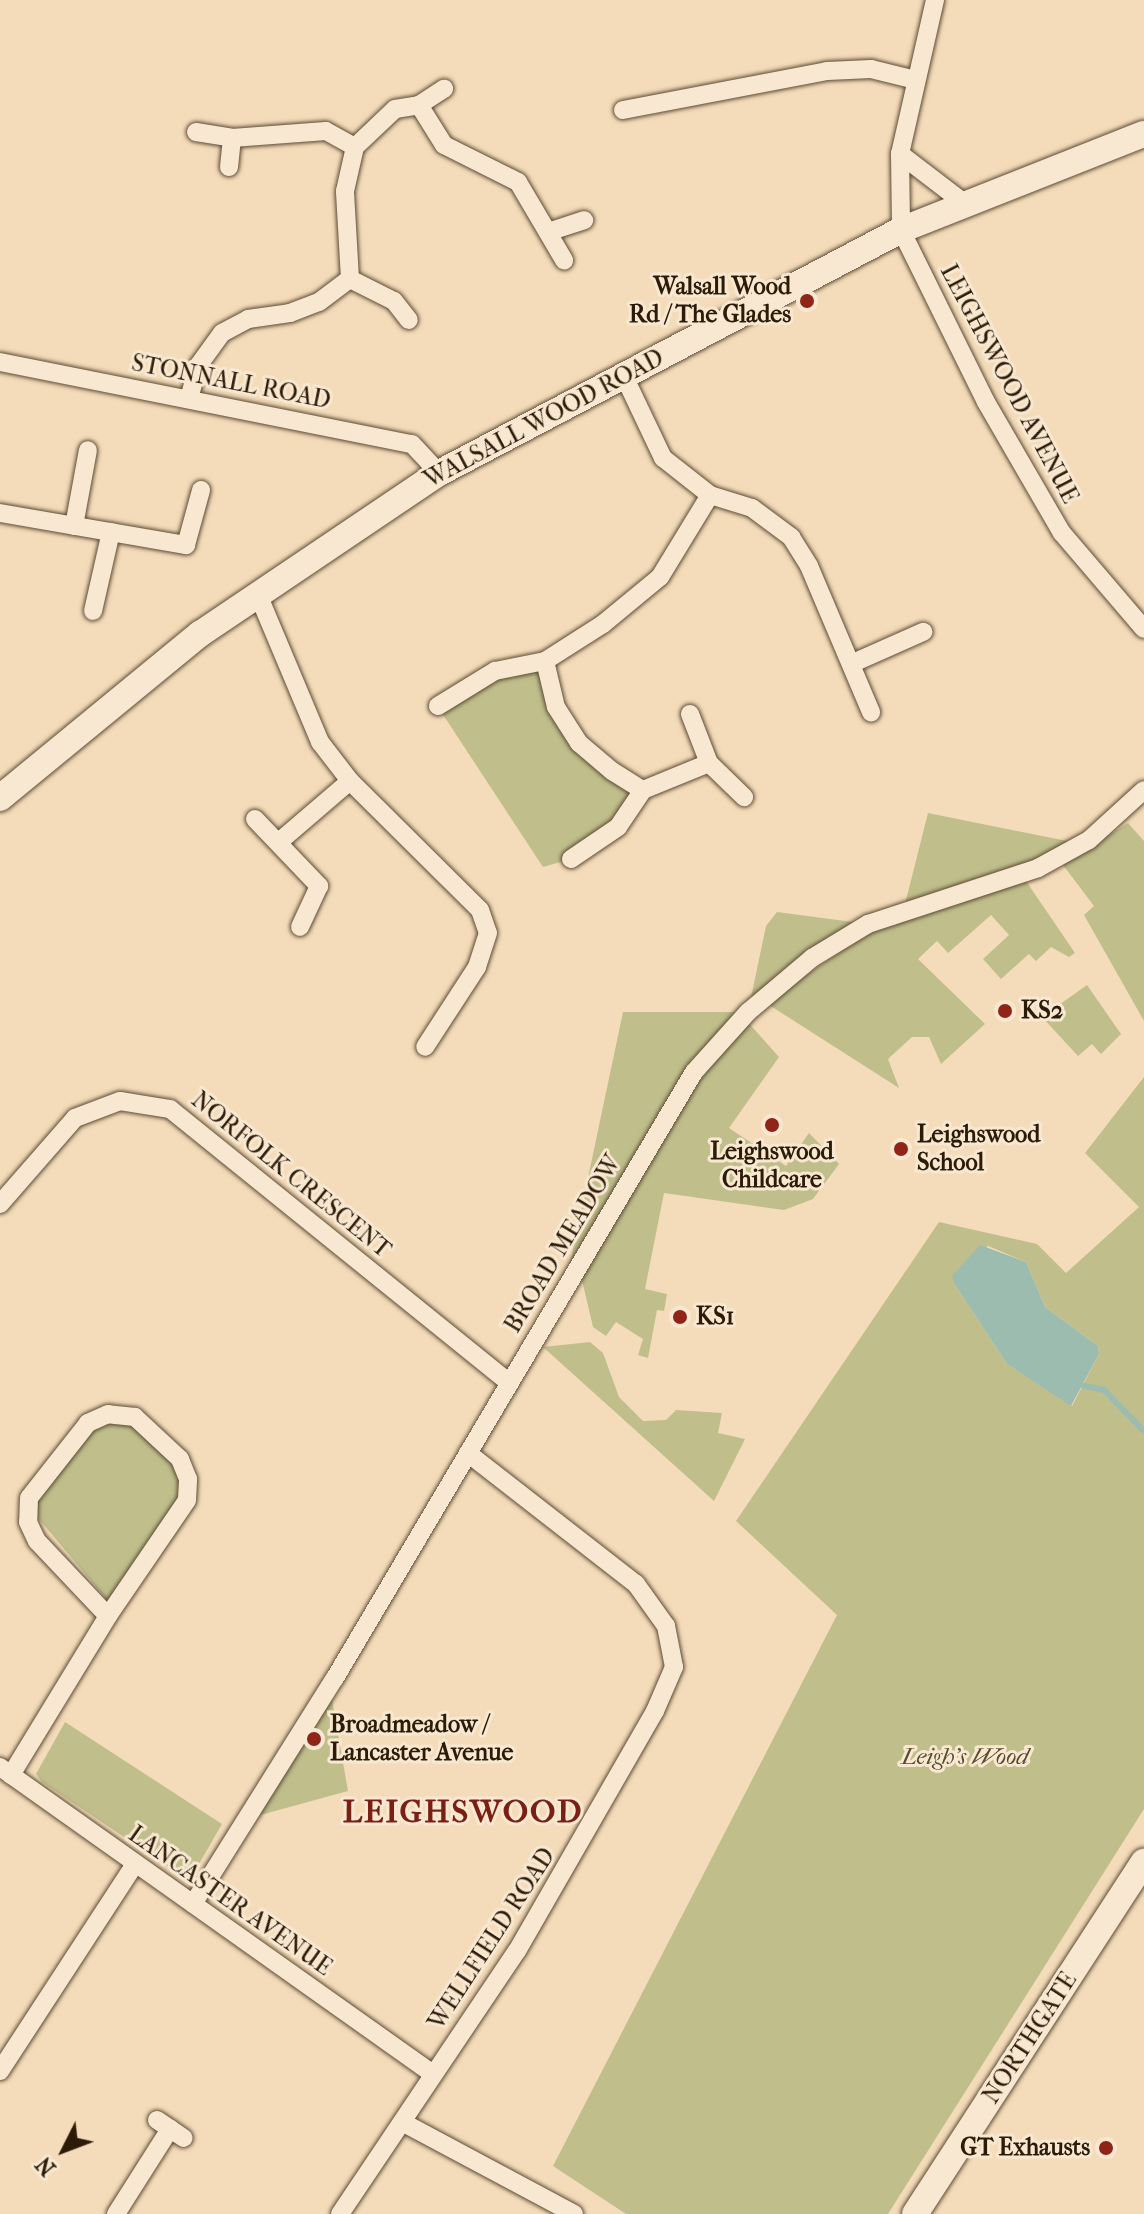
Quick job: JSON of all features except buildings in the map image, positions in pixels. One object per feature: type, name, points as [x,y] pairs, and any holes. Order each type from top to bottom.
[{"type":"street","points":[[901,230],[900,154],[935,0]]},
{"type":"street","points":[[623,110],[827,71],[871,69],[916,80]]},
{"type":"street","points":[[350,279],[345,191],[355,147],[395,109],[419,105],[444,89]]},
{"type":"street","points":[[419,105],[444,145],[518,182],[551,231],[564,260]]},
{"type":"street","points":[[196,132],[232,138],[326,131],[355,147]]},
{"type":"street","name":"WALSALL WOOD ROAD","points":[[0,798],[257,592],[439,473],[901,230],[1144,134]]},
{"type":"street","points":[[229,167],[232,138]]},
{"type":"street","points":[[900,154],[968,206]]},
{"type":"street","points":[[551,231],[584,220]]},
{"type":"street","name":"LEIGHSWOOD AVENUE","points":[[901,230],[986,402],[1062,533],[1144,629]]},
{"type":"street","points":[[350,279],[394,301],[409,320]]},
{"type":"street","points":[[189,399],[198,366],[222,333],[248,319],[290,313],[319,302],[350,279]]},
{"type":"street","name":"STONNALL ROAD","points":[[0,362],[412,444],[439,473]]},
{"type":"street","points":[[624,376],[663,458],[710,495],[752,508],[791,537],[853,663],[871,712]]},
{"type":"street","points":[[74,526],[88,450]]},
{"type":"street","points":[[1,520],[74,526],[186,545],[201,490]]},
{"type":"street","points":[[438,706],[495,671],[545,661],[603,624],[660,577],[710,495]]},
{"type":"street","points":[[93,611],[111,532]]},
{"type":"street","points":[[257,592],[320,742],[350,781],[480,910],[488,933],[477,967],[425,1047]]},
{"type":"street","points":[[853,663],[923,632]]},
{"type":"street","points":[[545,661],[556,707],[579,743],[643,790]]},
{"type":"street","points":[[690,714],[709,763],[744,797]]},
{"type":"street","points":[[571,859],[618,827],[643,790],[709,763]]},
{"type":"street","points":[[280,841],[350,781]]},
{"type":"street","name":"BROAD MEADOW","points":[[193,1904],[468,1453],[694,1072],[748,1012],[812,958],[868,924],[1038,868],[1089,840],[1144,790]]},
{"type":"street","points":[[255,819],[280,841],[319,886],[300,927]]},
{"type":"street","name":"NORFOLK CRESCENT","points":[[0,1204],[75,1118],[120,1101],[170,1109],[509,1383]]},
{"type":"street","points":[[6,1771],[187,1500],[188,1479],[180,1459],[135,1417],[108,1414],[88,1423],[29,1498],[28,1522],[37,1541],[108,1616]]},
{"type":"street","name":"WELLFIELD ROAD","points":[[340,2214],[517,1951],[593,1823],[674,1667],[666,1626],[636,1584],[468,1453]]},
{"type":"street","name":"LANCASTER AVENUE","points":[[6,1771],[433,2074]]},
{"type":"street","name":"NORTHGATE","points":[[915,2214],[1144,1862]]},
{"type":"street","points":[[0,2071],[135,1864]]},
{"type":"street","points":[[402,2122],[574,2214]]},
{"type":"street","points":[[116,2214],[170,2129]]},
{"type":"green space","points":[[545,661],[579,743],[643,790],[634,807],[571,859],[543,867],[438,707],[495,671]]},
{"type":"green space","points":[[928,813],[1072,842],[1038,862],[905,904]]},
{"type":"green space","points":[[1128,823],[1144,841],[1144,1021],[1084,915],[1094,906],[1063,865]]},
{"type":"green space","points":[[1026,881],[1075,953],[1069,957],[1051,947],[1036,961],[1029,954],[1001,979],[983,959],[1009,935],[991,915],[948,953],[937,941],[918,959],[985,1024],[941,1064],[929,1037],[912,1037],[888,1059],[899,1088],[766,1003],[870,931]]},
{"type":"green space","points":[[777,912],[868,924],[812,958],[694,1072],[566,1282],[623,1012],[748,1012],[766,926]]},
{"type":"green space","points":[[1087,985],[1121,1034],[1101,1054],[1092,1044],[1078,1056],[1042,1017]]},
{"type":"green space","points":[[747,1021],[779,1057],[729,1128],[786,1166],[809,1133],[839,1164],[813,1199],[784,1210],[664,1193],[645,1289],[667,1294],[664,1311],[657,1310],[648,1358],[638,1355],[643,1339],[616,1322],[606,1336],[593,1327],[581,1276],[702,1076]]},
{"type":"green space","name":"Leigh's Wood","points":[[1144,1077],[1144,1809],[888,2214],[626,2214],[553,2166],[837,1615],[736,1521],[939,1222],[1037,1244],[1066,1273],[1139,1207],[1085,1153]],"holes":[[[988,1246],[1026,1262],[1045,1307],[1098,1346],[1099,1354],[1072,1406],[1007,1364],[955,1285]]]},
{"type":"green space","points":[[590,1342],[603,1353],[619,1397],[643,1421],[666,1420],[676,1410],[722,1413],[718,1433],[745,1439],[714,1501],[543,1347]]},
{"type":"green space","points":[[108,1422],[132,1425],[172,1462],[179,1480],[178,1498],[108,1601],[38,1518],[38,1497],[90,1430]]},
{"type":"green space","points":[[331,1694],[348,1791],[253,1817]]},
{"type":"green space","points":[[65,1722],[222,1824],[195,1871],[185,1878],[42,1782],[36,1774]]},
{"type":"shaded area","points":[[980,1245],[1026,1262],[1045,1307],[1098,1346],[1099,1354],[1071,1406],[1007,1364],[955,1285],[952,1276]]},
{"type":"waterway","points":[[1084,1386],[1104,1390],[1144,1431]]},
{"type":"place","name":"Walsall Wood Rd / The Glades","points":[[807,301]]},
{"type":"place","name":"KS2","points":[[1005,1011]]},
{"type":"place","name":"Leighswood Childcare","points":[[772,1125]]},
{"type":"place","name":"Leighswood School","points":[[901,1149]]},
{"type":"place","name":"KS1","points":[[680,1317]]},
{"type":"place","name":"Broadmeadow / Lancaster Avenue","points":[[314,1739]]},
{"type":"place","name":"GT Exhausts","points":[[1106,2148]]},
{"type":"district","name":"LEIGHSWOOD","points":[[463,1812]]}]
